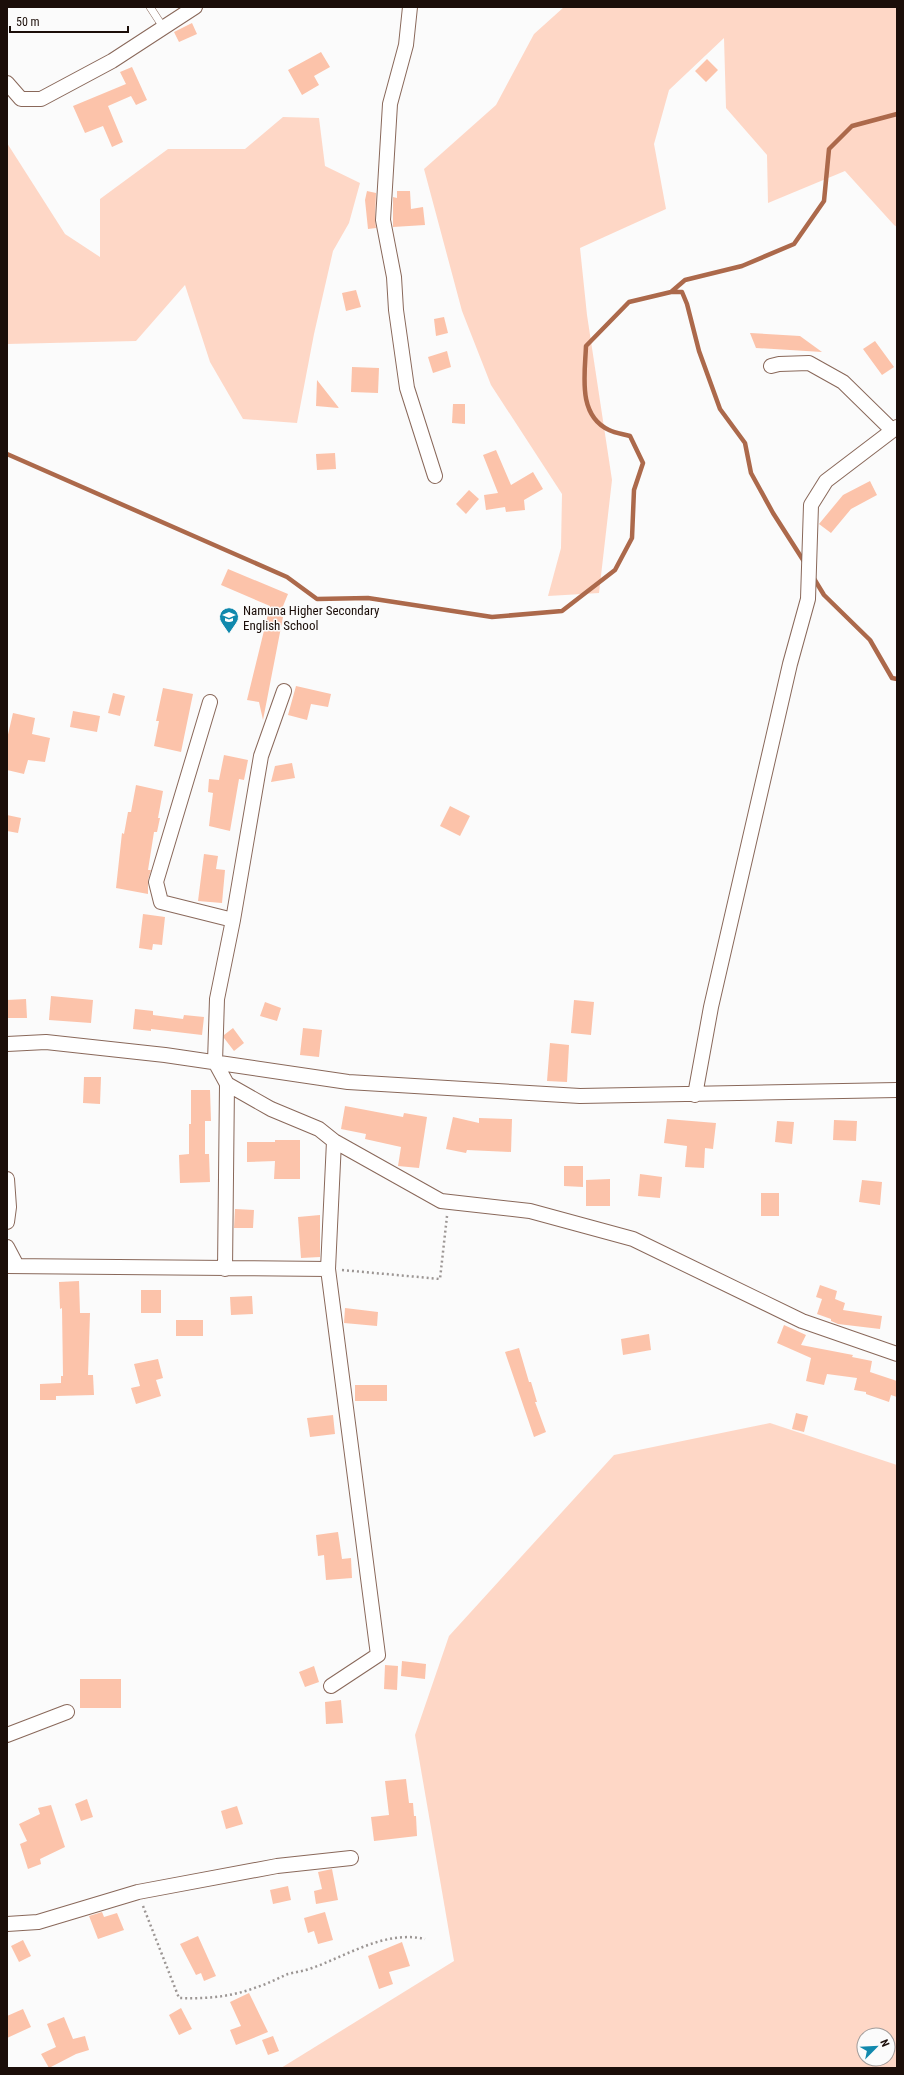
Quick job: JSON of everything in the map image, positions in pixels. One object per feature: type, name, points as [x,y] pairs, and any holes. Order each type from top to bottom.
[{"type":"street","points":[[7,83],[21,99],[41,99],[112,61],[195,7]]},
{"type":"street","points":[[410,7],[406,45],[390,104],[383,220],[394,277],[402,359],[407,388],[434,476]]},
{"type":"street","points":[[695,1095],[711,1007],[790,664],[808,598],[811,505],[826,481],[895,428],[843,382],[809,363],[779,364],[772,366]]},
{"type":"street","points":[[225,1269],[227,1084],[215,1062],[217,999],[233,920],[260,756],[284,691]]},
{"type":"street","points":[[210,702],[156,882],[162,902],[233,920]]},
{"type":"street","points":[[7,1044],[46,1042],[215,1062],[348,1082],[580,1096],[897,1090]]},
{"type":"street","points":[[227,1084],[271,1109],[319,1129],[334,1141],[441,1201],[530,1211],[634,1239],[802,1321],[897,1354]]},
{"type":"street","points":[[331,1686],[378,1656],[328,1269],[334,1141]]},
{"type":"street","points":[[7,1179],[9,1207],[7,1222]]},
{"type":"street","points":[[7,1247],[12,1266],[328,1269]]},
{"type":"street","points":[[7,1735],[67,1712]]},
{"type":"street","points":[[7,1924],[38,1922],[138,1892],[277,1866],[350,1858]]},
{"type":"lane","points":[[150,7],[163,27]]},
{"type":"path","points":[[328,1269],[440,1278],[449,1202]]},
{"type":"path","points":[[138,1892],[179,1998],[204,1999],[256,1988],[288,1975],[312,1968],[347,1953],[392,1938],[411,1935],[425,1938]]},
{"type":"shaded area","points":[[564,7],[897,7],[897,227],[845,171],[768,203],[767,155],[726,108],[724,38],[669,90],[654,144],[666,209],[580,248],[587,315],[612,480],[599,593],[548,596],[561,548],[562,494],[491,385],[462,311],[424,169],[496,105],[534,34]]},
{"type":"shaded area","points":[[283,117],[319,118],[325,166],[360,183],[349,223],[333,251],[314,334],[297,423],[243,419],[210,362],[185,285],[136,341],[7,344],[7,143],[65,234],[100,257],[100,199],[168,149],[245,149]]},
{"type":"shaded area","points":[[770,1423],[897,1465],[897,2068],[281,2068],[454,1961],[415,1735],[449,1636],[614,1455]]},
{"type":"building","points":[[192,23],[197,34],[179,42],[174,32]]},
{"type":"building","points":[[321,52],[330,67],[314,76],[319,85],[302,95],[288,70]]},
{"type":"building","points":[[707,59],[718,70],[706,82],[695,71]]},
{"type":"building","points":[[132,67],[147,100],[136,105],[131,96],[108,106],[123,142],[112,147],[103,126],[85,133],[73,106],[126,84],[120,72]]},
{"type":"building","points":[[367,191],[376,193],[376,228],[368,229],[365,200]]},
{"type":"building","points":[[397,191],[410,191],[411,209],[423,207],[425,225],[393,227],[393,197],[397,198]]},
{"type":"building","points":[[356,290],[361,307],[346,311],[342,293]]},
{"type":"building","points":[[444,317],[448,333],[436,336],[434,319]]},
{"type":"building","points":[[750,333],[800,336],[822,352],[756,348]]},
{"type":"building","points":[[875,341],[894,367],[882,375],[863,349]]},
{"type":"building","points":[[447,351],[451,367],[433,373],[428,357]]},
{"type":"building","points":[[352,367],[379,368],[378,393],[351,392]]},
{"type":"building","points":[[317,380],[339,408],[316,406]]},
{"type":"building","points":[[453,404],[465,404],[465,424],[452,423]]},
{"type":"building","points":[[496,450],[511,485],[533,472],[543,489],[524,500],[525,510],[506,512],[505,507],[486,510],[484,495],[498,493],[483,455]]},
{"type":"building","points":[[335,453],[336,469],[317,470],[316,454]]},
{"type":"building","points":[[870,481],[877,495],[851,509],[831,533],[819,524],[843,495]]},
{"type":"building","points":[[469,490],[479,499],[466,514],[456,504]]},
{"type":"building","points":[[228,569],[288,594],[279,616],[283,617],[263,720],[259,702],[247,700],[270,606],[221,585]]},
{"type":"building","points":[[296,686],[331,694],[328,707],[311,704],[307,720],[288,715]]},
{"type":"building","points":[[163,688],[193,694],[181,752],[154,746],[159,721],[156,721]]},
{"type":"building","points":[[113,693],[125,696],[120,716],[108,713]]},
{"type":"building","points":[[73,711],[100,716],[97,732],[70,727]]},
{"type":"building","points":[[13,713],[35,718],[32,734],[50,738],[45,762],[28,760],[24,774],[7,770],[7,739]]},
{"type":"building","points":[[224,755],[248,760],[244,780],[239,779],[230,831],[209,826],[213,793],[208,792],[209,779],[219,780]]},
{"type":"building","points":[[292,763],[295,778],[271,782],[275,766]]},
{"type":"building","points":[[136,785],[163,791],[158,818],[160,818],[157,832],[154,832],[148,870],[151,870],[148,880],[148,894],[116,888],[122,833],[124,834],[128,812],[131,812]]},
{"type":"building","points":[[450,806],[470,816],[460,836],[440,826]]},
{"type":"building","points":[[7,815],[21,818],[18,833],[7,831]]},
{"type":"building","points":[[204,854],[218,856],[216,869],[225,870],[222,903],[198,901]]},
{"type":"building","points":[[143,914],[165,917],[162,945],[153,944],[152,950],[139,948]]},
{"type":"building","points":[[51,996],[93,1000],[91,1023],[49,1020]]},
{"type":"building","points":[[26,999],[27,1018],[7,1018],[7,1000]]},
{"type":"building","points":[[574,1000],[594,1002],[591,1035],[571,1033]]},
{"type":"building","points":[[265,1002],[281,1008],[277,1021],[260,1016]]},
{"type":"building","points":[[135,1009],[153,1011],[153,1015],[183,1019],[184,1015],[204,1017],[202,1035],[151,1029],[151,1031],[133,1029]]},
{"type":"building","points":[[233,1028],[244,1043],[234,1051],[224,1038],[224,1035]]},
{"type":"building","points":[[303,1028],[322,1030],[319,1057],[300,1055]]},
{"type":"building","points":[[550,1043],[569,1045],[567,1082],[547,1081]]},
{"type":"building","points":[[84,1077],[101,1077],[100,1104],[83,1103]]},
{"type":"building","points":[[191,1090],[210,1090],[211,1121],[205,1121],[205,1154],[209,1154],[210,1182],[180,1183],[179,1155],[189,1154]]},
{"type":"building","points":[[345,1106],[403,1117],[404,1113],[427,1117],[419,1168],[398,1166],[401,1147],[365,1139],[366,1134],[341,1129]]},
{"type":"building","points":[[453,1117],[479,1123],[479,1118],[512,1119],[511,1152],[467,1150],[466,1153],[446,1149]]},
{"type":"building","points":[[667,1119],[716,1123],[713,1149],[705,1148],[704,1168],[685,1167],[687,1146],[664,1143]]},
{"type":"building","points":[[834,1120],[857,1121],[856,1141],[833,1140]]},
{"type":"building","points":[[777,1121],[794,1122],[792,1144],[775,1142]]},
{"type":"building","points":[[275,1140],[300,1140],[300,1179],[274,1179],[275,1161],[247,1162],[247,1142],[275,1142]]},
{"type":"building","points":[[564,1166],[583,1166],[583,1187],[564,1186]]},
{"type":"building","points":[[640,1174],[662,1177],[660,1198],[638,1196]]},
{"type":"building","points":[[610,1179],[610,1206],[586,1206],[586,1180]]},
{"type":"building","points":[[862,1180],[882,1182],[880,1205],[859,1202]]},
{"type":"building","points":[[761,1193],[779,1193],[779,1216],[761,1216]]},
{"type":"building","points":[[235,1209],[254,1210],[253,1228],[234,1228]]},
{"type":"building","points":[[320,1215],[320,1257],[301,1258],[298,1217]]},
{"type":"building","points":[[79,1281],[80,1313],[90,1313],[88,1375],[93,1375],[94,1395],[56,1396],[56,1400],[40,1400],[40,1384],[61,1383],[61,1376],[63,1376],[62,1308],[60,1309],[59,1282]]},
{"type":"building","points":[[820,1285],[837,1291],[835,1299],[845,1303],[843,1310],[882,1316],[880,1329],[838,1324],[831,1321],[831,1319],[817,1314],[822,1299],[816,1297]]},
{"type":"building","points":[[141,1290],[161,1290],[161,1313],[141,1313]]},
{"type":"building","points":[[252,1296],[253,1314],[231,1315],[230,1297]]},
{"type":"building","points":[[345,1308],[378,1312],[377,1326],[344,1323]]},
{"type":"building","points":[[176,1320],[203,1320],[203,1336],[176,1336]]},
{"type":"building","points":[[784,1325],[806,1335],[801,1345],[853,1355],[852,1357],[872,1361],[870,1372],[897,1381],[897,1397],[891,1395],[889,1402],[866,1394],[866,1392],[854,1390],[857,1378],[827,1374],[824,1385],[806,1381],[811,1358],[777,1343]]},
{"type":"building","points":[[649,1334],[651,1350],[623,1355],[621,1339]]},
{"type":"building","points":[[519,1348],[529,1382],[531,1382],[537,1402],[535,1402],[546,1432],[534,1437],[505,1352]]},
{"type":"building","points":[[158,1359],[163,1378],[156,1380],[161,1396],[136,1404],[131,1388],[140,1386],[134,1364]]},
{"type":"building","points":[[355,1385],[387,1385],[387,1401],[355,1401]]},
{"type":"building","points":[[796,1413],[808,1416],[804,1432],[792,1429]]},
{"type":"building","points":[[333,1415],[335,1434],[310,1437],[307,1418]]},
{"type":"building","points":[[338,1532],[342,1559],[351,1558],[352,1578],[326,1580],[324,1555],[318,1556],[316,1535]]},
{"type":"building","points":[[402,1661],[426,1664],[425,1679],[401,1676]]},
{"type":"building","points":[[385,1665],[398,1666],[397,1690],[384,1689]]},
{"type":"building","points":[[314,1666],[319,1682],[305,1687],[299,1672]]},
{"type":"building","points":[[80,1679],[121,1679],[121,1708],[80,1708]]},
{"type":"building","points":[[341,1700],[343,1723],[326,1724],[325,1702]]},
{"type":"building","points":[[406,1779],[409,1803],[413,1803],[414,1816],[416,1816],[417,1836],[374,1841],[371,1817],[389,1815],[385,1781]]},
{"type":"building","points":[[87,1799],[93,1817],[81,1821],[75,1804]]},
{"type":"building","points":[[51,1805],[65,1847],[40,1859],[41,1864],[28,1869],[20,1844],[27,1841],[19,1824],[40,1814],[38,1808]]},
{"type":"building","points":[[237,1806],[243,1824],[226,1829],[221,1811]]},
{"type":"building","points":[[332,1869],[338,1900],[316,1904],[314,1891],[322,1889],[318,1872]]},
{"type":"building","points":[[288,1886],[291,1900],[273,1904],[270,1890]]},
{"type":"building","points":[[102,1912],[104,1917],[117,1913],[124,1930],[98,1939],[89,1916]]},
{"type":"building","points":[[325,1912],[333,1940],[318,1944],[314,1931],[308,1933],[304,1918]]},
{"type":"building","points":[[198,1936],[216,1976],[204,1981],[201,1973],[196,1975],[180,1944]]},
{"type":"building","points":[[23,1940],[31,1956],[19,1962],[11,1946]]},
{"type":"building","points":[[402,1942],[410,1966],[389,1972],[393,1984],[379,1989],[368,1956]]},
{"type":"building","points":[[249,1993],[268,2032],[236,2045],[230,2030],[241,2026],[230,2002]]},
{"type":"building","points":[[181,2008],[192,2029],[179,2035],[169,2015]]},
{"type":"building","points":[[23,2009],[31,2027],[7,2038],[7,2016]]},
{"type":"building","points":[[64,2017],[73,2039],[85,2036],[89,2050],[76,2054],[49,2068],[41,2054],[56,2047],[47,2024]]},
{"type":"building","points":[[273,2036],[279,2051],[268,2055],[262,2040]]},
{"type":"waterway","points":[[7,454],[287,577],[317,599],[368,598],[492,617],[562,611],[615,570],[632,538],[634,490],[643,463],[630,436],[616,433],[599,423],[587,404],[584,381],[586,346],[629,302],[671,292],[685,280],[742,266],[794,244],[824,201],[829,149],[852,126],[897,114]]},
{"type":"waterway","points":[[671,292],[682,292],[687,304],[699,351],[720,409],[745,443],[751,473],[773,513],[805,563]]},
{"type":"waterway","points":[[813,577],[824,595],[870,640],[892,678],[897,679]]},
{"type":"place","name":"Namuna Higher Secondary English School","points":[[229,634]]}]
